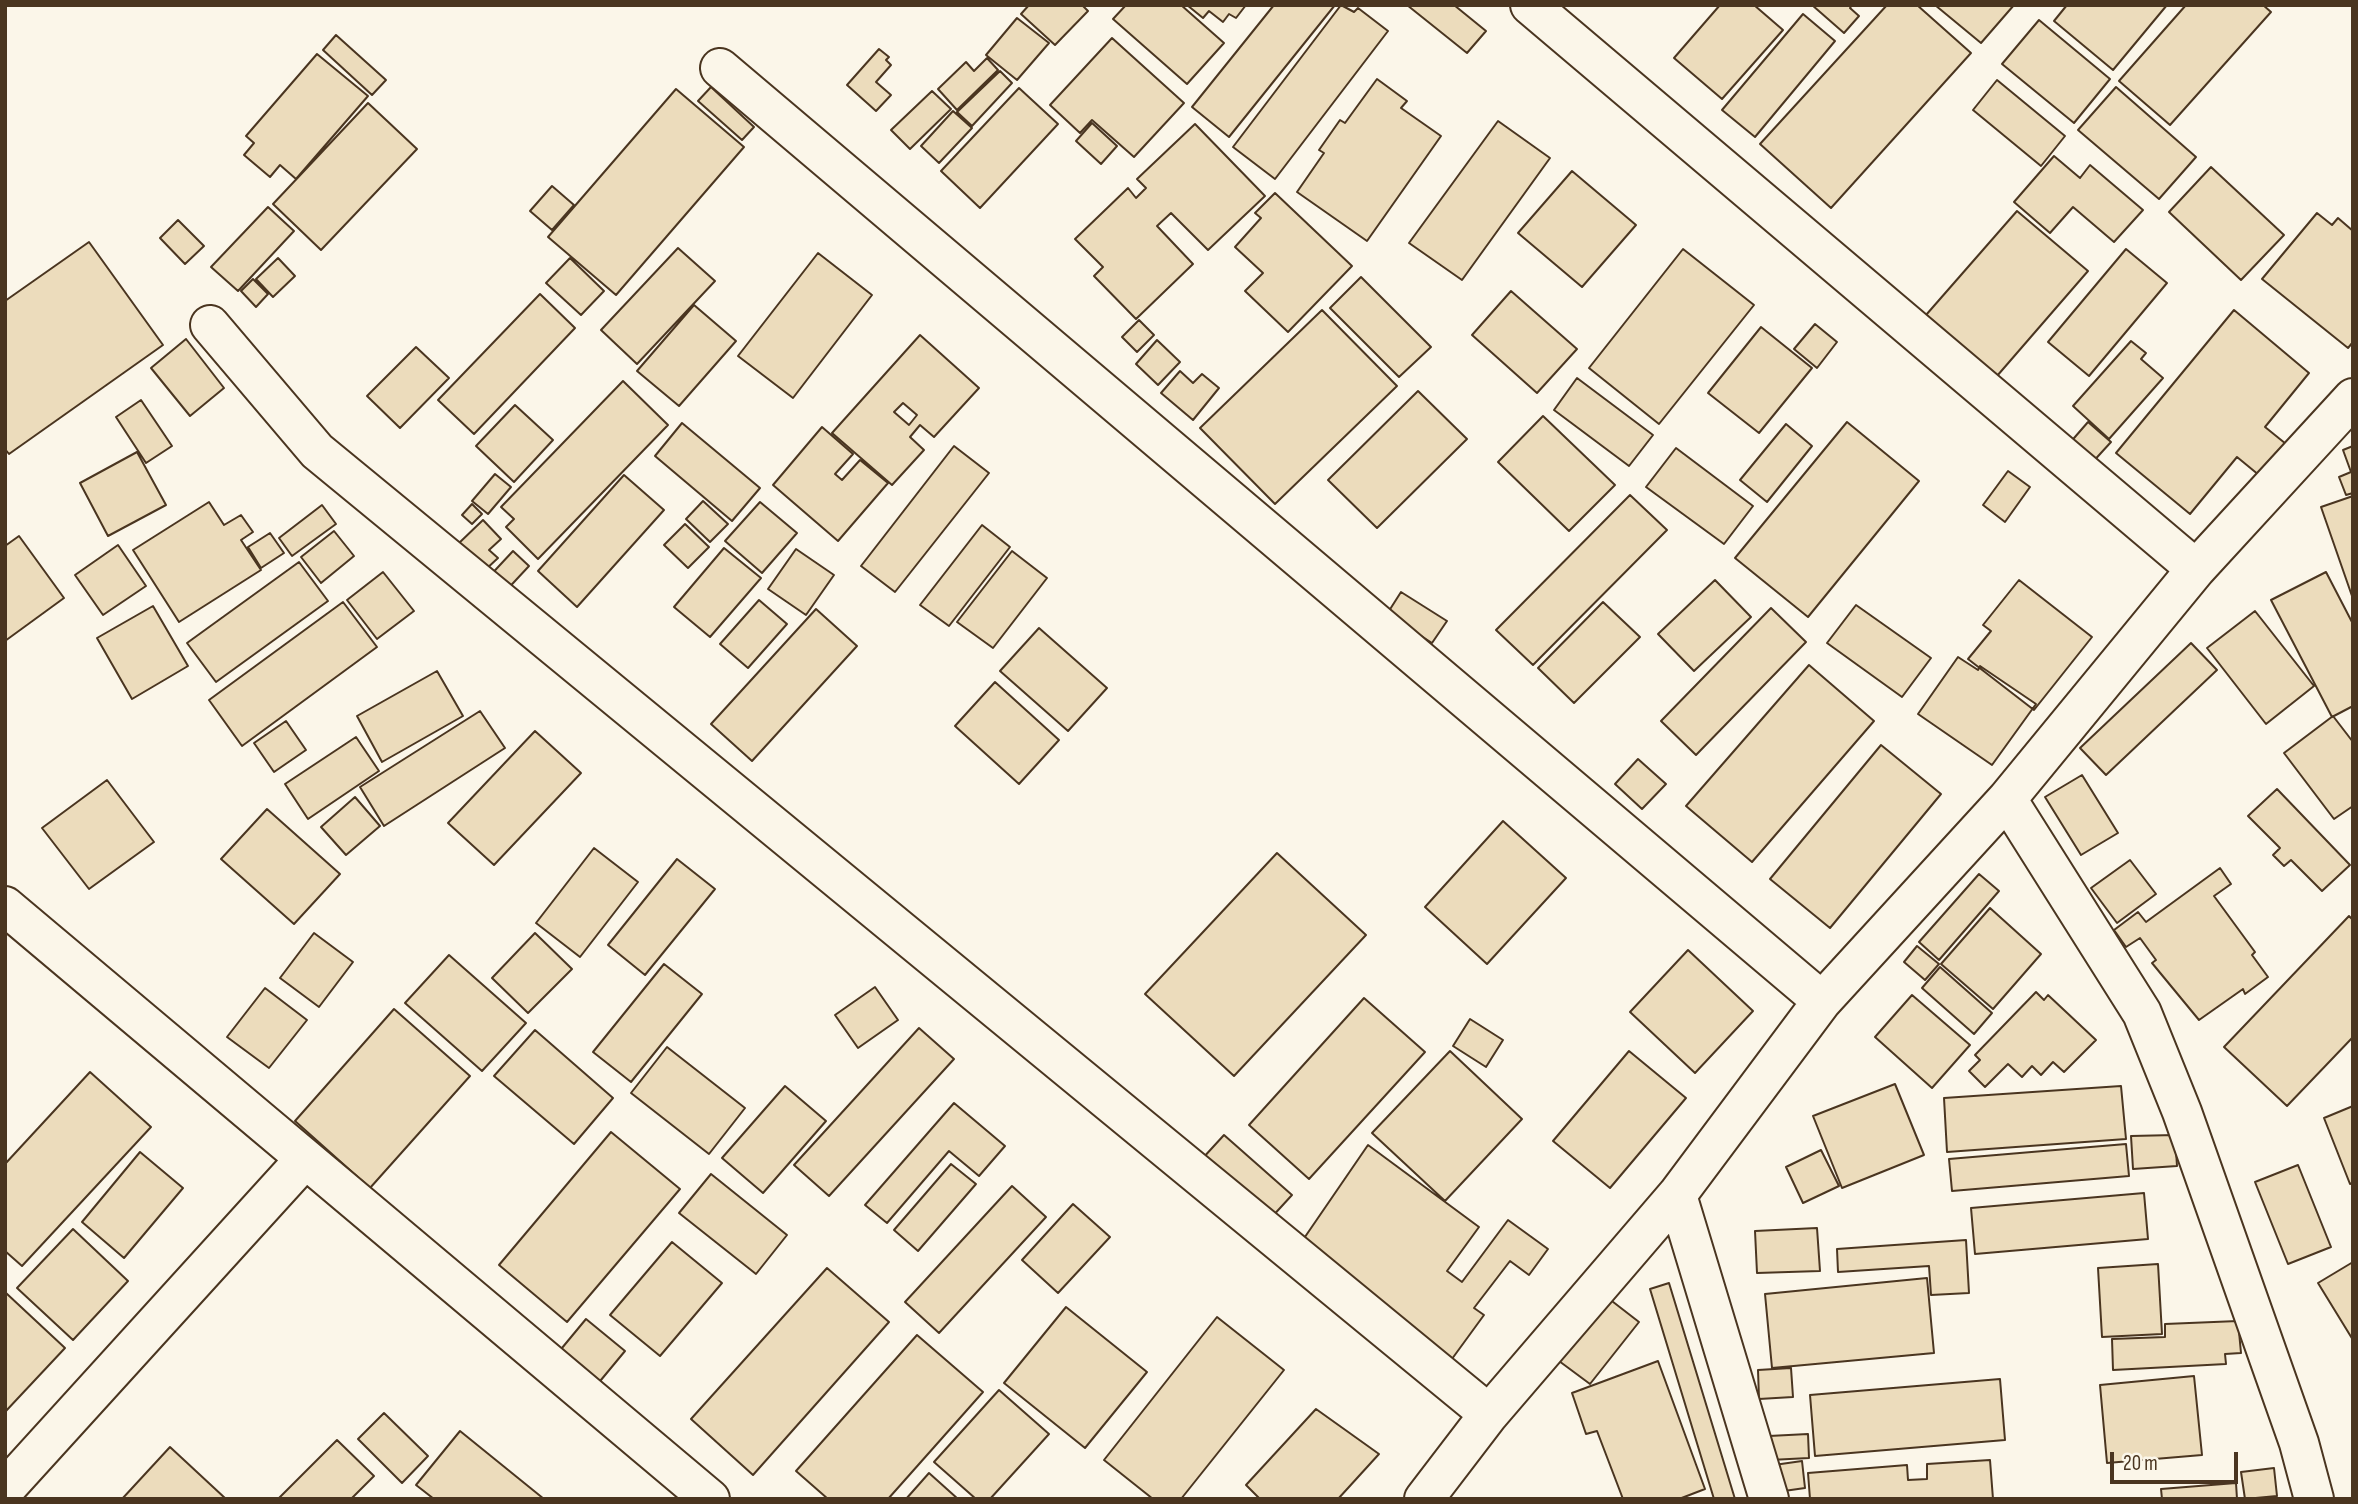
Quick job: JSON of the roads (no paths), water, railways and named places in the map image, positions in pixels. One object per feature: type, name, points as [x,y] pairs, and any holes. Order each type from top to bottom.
[{"type":"street","points":[[1530,5],[2196,569]]},
{"type":"street","points":[[720,68],[1822,1001]]},
{"type":"street","points":[[210,325],[317,452],[1489,1414]]},
{"type":"street","points":[[1424,1499],[1489,1414],[1677,1195],[1822,1001],[2007,799],[2196,569],[2353,398]]},
{"type":"street","points":[[2007,799],[2142,1013],[2182,1112],[2299,1444],[2314,1499]]},
{"type":"street","points":[[5,906],[710,1499]]},
{"type":"street","points":[[5,1489],[305,1159]]},
{"type":"street","points":[[1677,1195],[1769,1499]]}]
